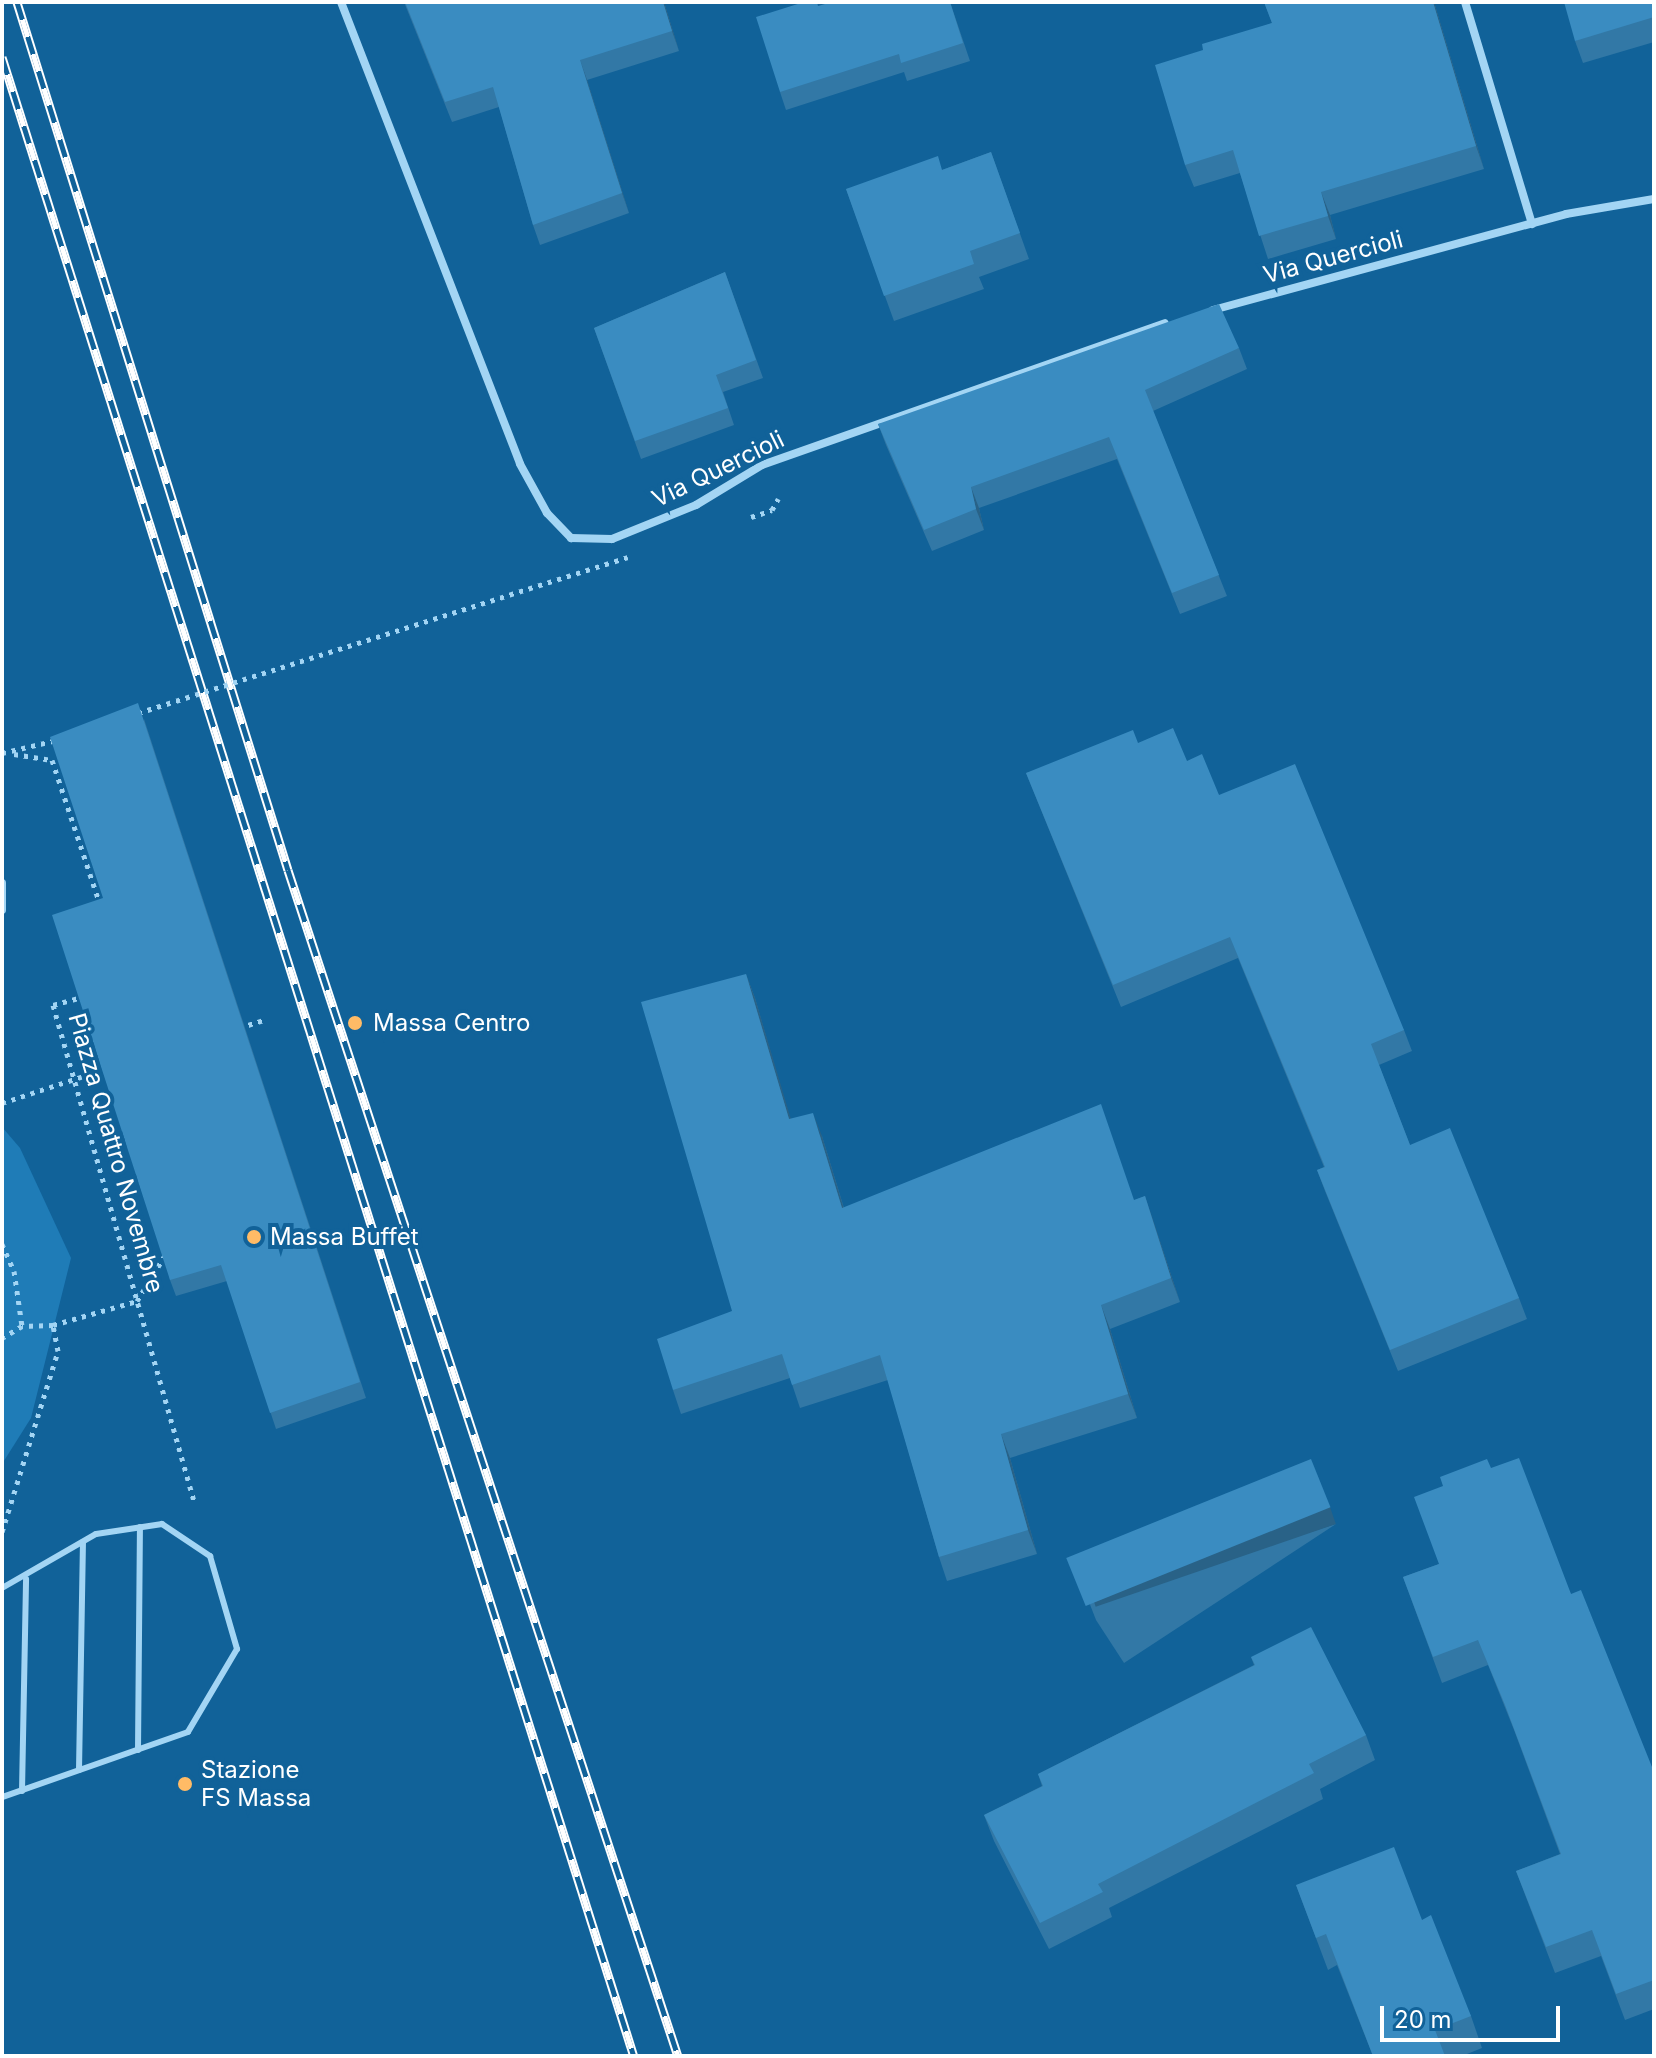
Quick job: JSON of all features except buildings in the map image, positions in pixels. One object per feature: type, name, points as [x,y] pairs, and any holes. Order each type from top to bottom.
[{"type":"street","name":"Via Quercioli","points":[[341,2],[520,464],[547,513],[571,538],[612,539],[696,505],[762,465],[1172,322]]},
{"type":"street","points":[[1465,2],[1532,224]]},
{"type":"street","name":"Via Quercioli","points":[[1202,313],[1532,224],[1654,199]]},
{"type":"street","points":[[2,883],[2,910]]},
{"type":"lane","points":[[2,1588],[26,1579],[96,1534],[162,1524],[210,1556],[237,1649],[188,1732],[2,1797]]},
{"type":"lane","points":[[138,1750],[140,1527]]},
{"type":"lane","points":[[79,1770],[83,1542]]},
{"type":"lane","points":[[22,1791],[26,1579]]},
{"type":"path","points":[[131,716],[628,557]]},
{"type":"path","points":[[14,754],[72,735]]},
{"type":"path","points":[[2,753],[52,760],[104,915]]},
{"type":"path","name":"Piazza Quattro Novembre","points":[[100,991],[53,1005],[210,1556]]},
{"type":"path","points":[[223,1033],[266,1019]]},
{"type":"path","points":[[2,1103],[113,1067]]},
{"type":"path","points":[[2,1244],[14,1271],[22,1326]]},
{"type":"path","points":[[2,1338],[22,1326],[53,1325],[137,1301],[162,1253],[181,1248]]},
{"type":"path","points":[[2,1532],[58,1351],[53,1325]]},
{"type":"shaded area","points":[[2,1127],[20,1148],[71,1258],[31,1418],[2,1464]]},
{"type":"railway","points":[[17,2],[288,870],[678,2056]]},
{"type":"railway","points":[[2,57],[634,2056]]},
{"type":"place","name":"Massa Centro","points":[[355,1023]]},
{"type":"place","name":"Massa Buffet","points":[[254,1237]]},
{"type":"place","name":"Stazione FS Massa","points":[[185,1784]]}]
